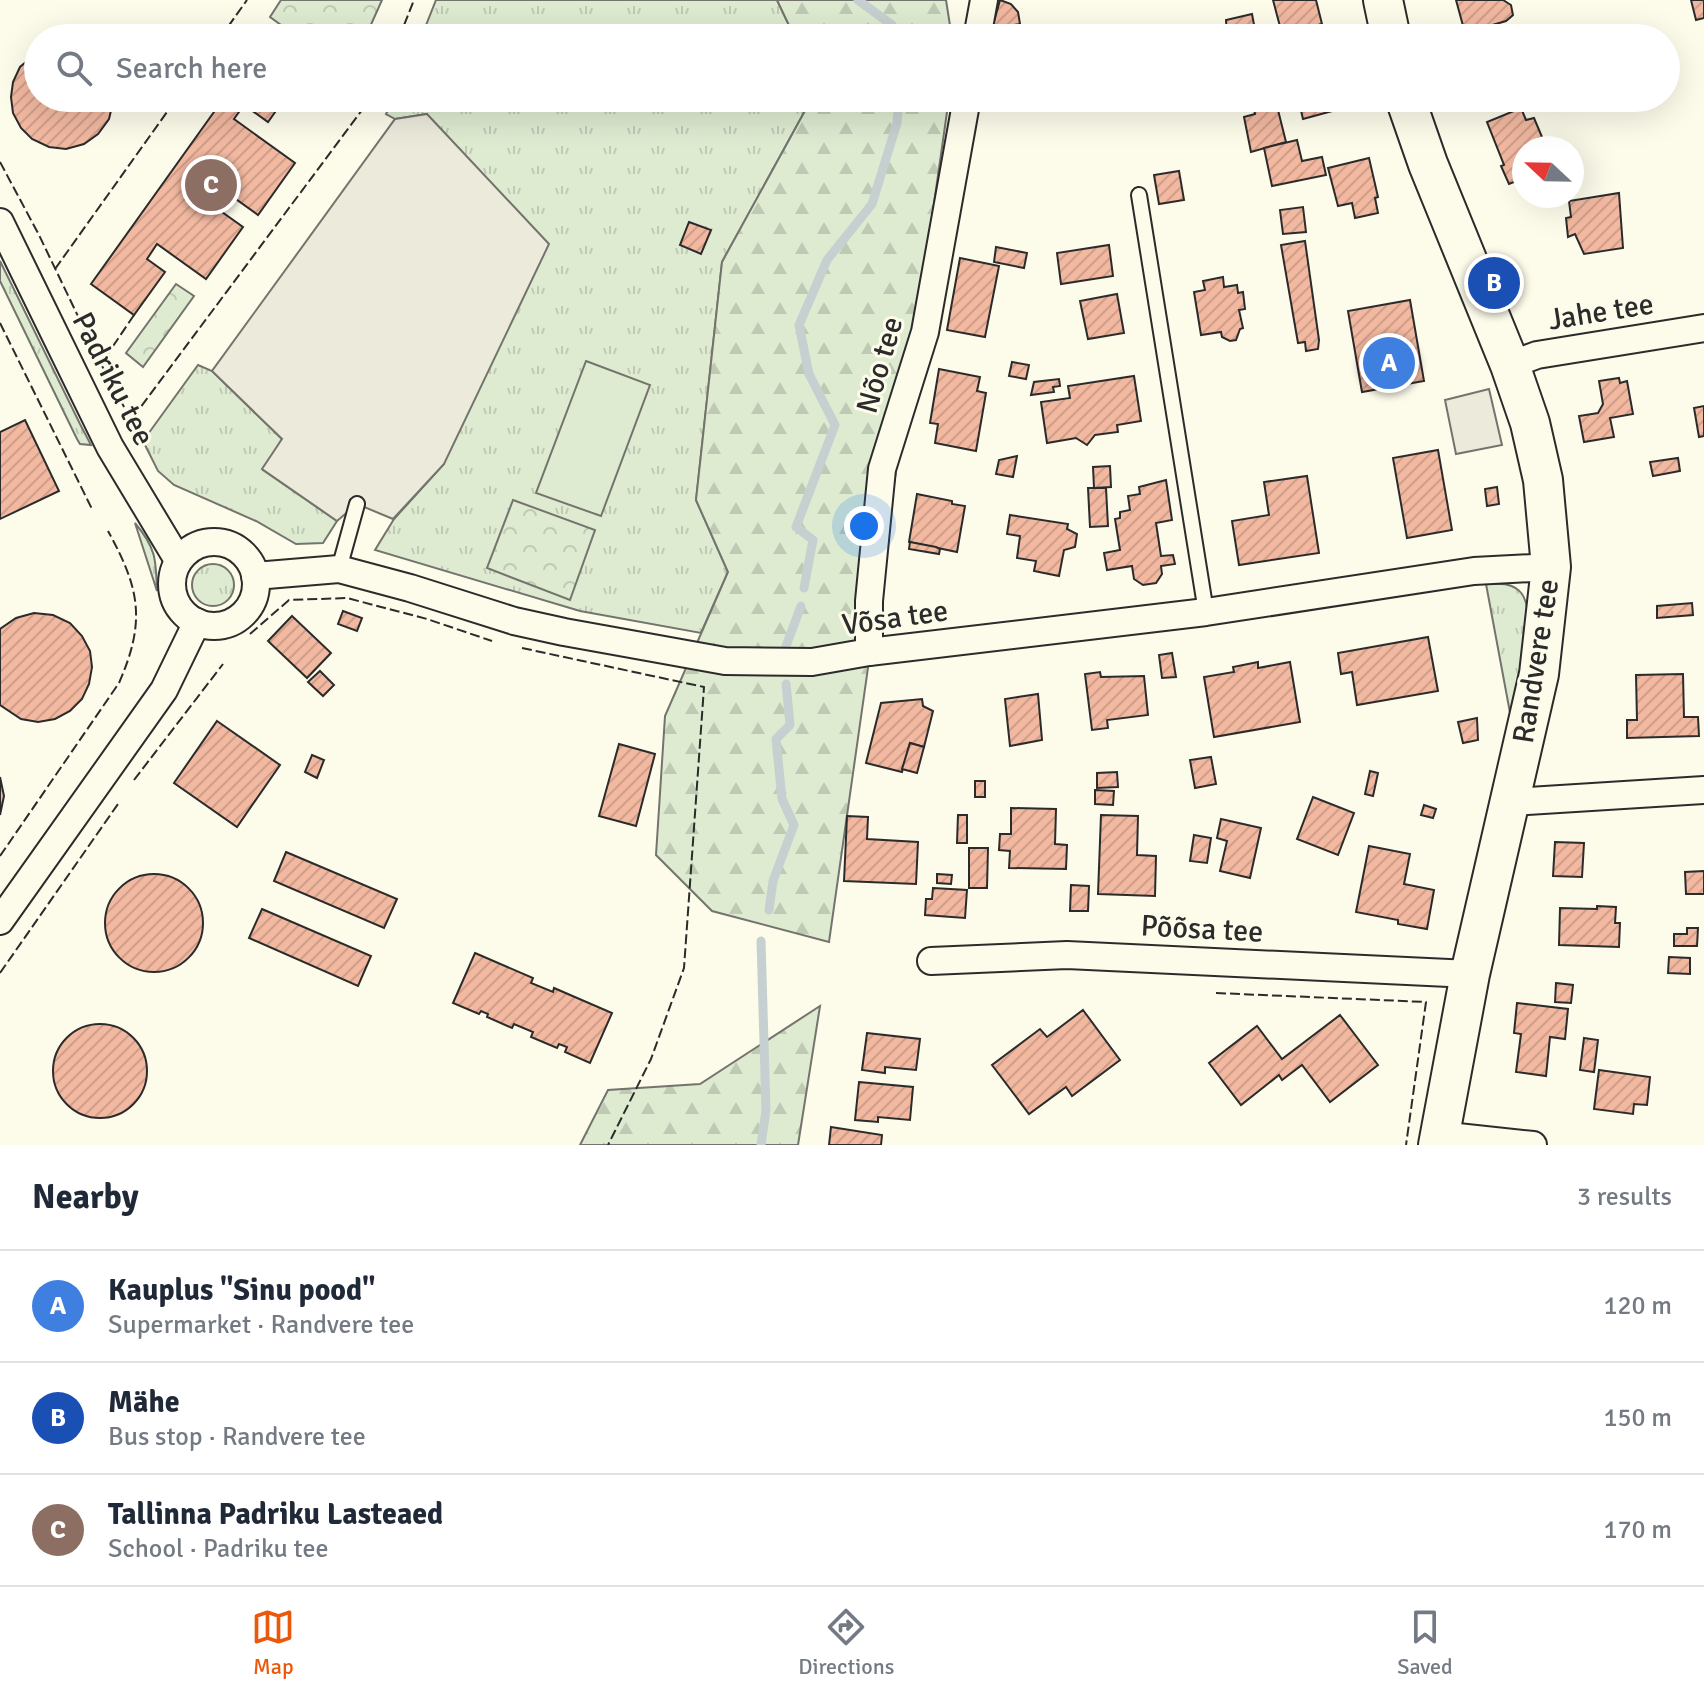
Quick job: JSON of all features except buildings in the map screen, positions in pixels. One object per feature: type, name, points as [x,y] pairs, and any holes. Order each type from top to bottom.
[{"type":"main road","points":[[1383,0],[1388,24]]},
{"type":"main road","name":"Randvere tee","points":[[1410,112],[1530,423],[1543,480],[1551,567],[1539,674],[1470,974],[1439,1140]]},
{"type":"street","points":[[980,24],[984,0]]},
{"type":"street","name":"Nõo tee","points":[[869,652],[869,601],[882,469],[925,332],[964,112]]},
{"type":"street","name":"Padriku tee","points":[[0,222],[110,447],[178,560]]},
{"type":"street","name":"Jahe tee","points":[[1510,365],[1537,355],[1704,328]]},
{"type":"street","points":[[222,542],[244,554],[255,576],[252,600],[238,618],[217,626],[197,622],[184,614],[175,603],[172,574],[178,560],[197,544],[222,542]]},
{"type":"street","name":"Võsa tee","points":[[255,576],[339,569],[514,621],[725,661],[812,662],[869,652],[1206,612],[1474,571],[1551,567]]},
{"type":"street","points":[[0,921],[164,690],[197,622]]},
{"type":"street","points":[[1511,802],[1704,790]]},
{"type":"street","name":"Põõsa tee","points":[[931,961],[1067,955],[1470,974]]},
{"type":"street","points":[[1439,1140],[1533,1145]]},
{"type":"lane","points":[[1139,195],[1206,612]]},
{"type":"lane","points":[[339,569],[357,504]]},
{"type":"green space","points":[[281,0],[382,0],[371,24],[280,24],[270,17]]},
{"type":"green space","points":[[436,0],[777,0],[788,24],[427,24]]},
{"type":"green space","points":[[777,0],[946,0],[950,24],[788,24]]},
{"type":"green space","points":[[804,112],[722,262],[696,500],[728,572],[701,633],[580,611],[375,550],[394,519],[444,464],[427,114],[395,119],[386,114]]},
{"type":"green space","points":[[804,112],[947,112],[829,942],[712,911],[656,855],[665,716],[728,572],[696,500],[722,262]]},
{"type":"green space","points":[[0,261],[91,445],[80,444],[77,439],[0,281]]},
{"type":"green space","points":[[176,284],[194,296],[143,367],[126,353]]},
{"type":"green space","points":[[586,361],[650,385],[601,516],[536,493]]},
{"type":"green space","points":[[198,365],[212,371],[282,439],[263,470],[337,521],[323,543],[296,544],[256,521],[174,485],[158,471],[143,441]]},
{"type":"green space","points":[[513,500],[595,530],[570,600],[487,568]]},
{"type":"green space","points":[[135,523],[154,554],[157,591]]},
{"type":"green space","points":[[213,564],[228,570],[234,585],[228,600],[213,606],[198,600],[192,585],[198,570]]},
{"type":"green space","points":[[1486,584],[1506,584],[1517,589],[1528,613],[1526,650],[1511,718]]},
{"type":"green space","points":[[820,1006],[798,1145],[580,1145],[608,1090],[700,1084]]},
{"type":"shaded area","points":[[427,114],[549,244],[444,464],[393,519],[357,504],[337,521],[262,469],[282,439],[212,371],[395,119]]},
{"type":"shaded area","points":[[1489,389],[1502,445],[1456,454],[1445,400]]},
{"type":"waterway","points":[[858,0],[891,24]]},
{"type":"waterway","points":[[804,588],[813,540],[796,527],[835,425],[809,374],[799,325],[827,260],[872,204],[898,112]]},
{"type":"waterway","points":[[786,646],[801,606]]},
{"type":"waterway","points":[[769,910],[773,881],[794,825],[782,799],[776,739],[790,725],[786,684]]},
{"type":"waterway","points":[[761,941],[766,1110],[761,1145]]},
{"type":"fence","points":[[230,24],[247,0]]},
{"type":"fence","points":[[405,24],[414,0]]},
{"type":"fence","points":[[55,269],[167,112]]},
{"type":"fence","points":[[134,315],[101,364],[131,420],[361,112]]},
{"type":"fence","points":[[0,162],[101,364]]},
{"type":"fence","points":[[0,323],[92,509]]},
{"type":"fence","points":[[0,856],[119,683],[128,661],[136,623],[136,606],[127,570],[108,531]]},
{"type":"fence","points":[[250,634],[289,600],[347,598],[427,619],[492,641]]},
{"type":"fence","points":[[522,648],[704,687],[684,968],[651,1059],[608,1145]]},
{"type":"fence","points":[[134,780],[223,664]]},
{"type":"fence","points":[[0,973],[118,804]]},
{"type":"fence","points":[[1216,993],[1426,1002],[1406,1145]]},
{"type":"place","name":"Tallinna Padriku Lasteaed","points":[[211,185]]},
{"type":"place","name":"Mähe","points":[[1494,283]]},
{"type":"place","name":"Kauplus \"Sinu pood\"","points":[[1389,363]]}]
